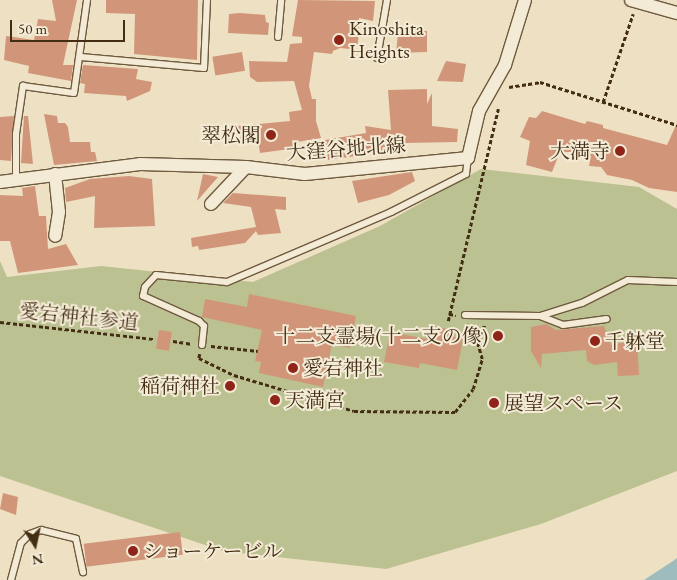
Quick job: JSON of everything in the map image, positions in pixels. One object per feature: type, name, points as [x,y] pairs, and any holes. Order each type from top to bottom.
[{"type":"street","points":[[468,158],[479,111],[505,65],[525,0]]},
{"type":"street","points":[[634,1],[677,13]]},
{"type":"street","name":"大窪谷地北線","points":[[0,182],[55,174],[167,163],[246,167],[304,174],[468,158]]},
{"type":"street","points":[[210,204],[246,167]]},
{"type":"street","points":[[55,174],[59,212],[55,236]]},
{"type":"lane","points":[[16,179],[16,134],[23,86],[74,93],[81,57],[87,0]]},
{"type":"lane","points":[[81,57],[204,68],[207,0]]},
{"type":"lane","points":[[278,37],[281,0]]},
{"type":"lane","points":[[377,58],[387,0]]},
{"type":"lane","points":[[202,345],[204,326],[199,320],[143,296],[145,287],[156,275],[227,282],[234,280],[390,212],[466,174],[468,158]]},
{"type":"lane","points":[[465,315],[540,316],[582,303],[628,280],[677,282]]},
{"type":"lane","points":[[540,316],[563,324],[608,319]]},
{"type":"lane","points":[[11,580],[21,543],[30,534],[41,530],[76,539],[83,572]]},
{"type":"path","points":[[603,102],[634,1]]},
{"type":"path","points":[[502,88],[540,82],[677,125]]},
{"type":"path","points":[[448,321],[499,103]]},
{"type":"path","points":[[202,345],[199,358],[234,375],[354,411],[456,412],[473,388],[482,359],[477,341],[466,329],[465,315]]},
{"type":"path","name":"愛宕神社参道","points":[[0,322],[155,340]]},
{"type":"path","points":[[477,341],[485,325]]},
{"type":"path","points":[[173,341],[258,351]]},
{"type":"green space","points":[[481,169],[639,187],[677,209],[677,471],[541,524],[386,569],[223,551],[0,476],[0,261],[7,277],[101,266],[253,282],[380,226]]},
{"type":"water","points":[[677,558],[677,580],[644,580],[673,561]]},
{"type":"building","points":[[52,0],[77,0],[63,65],[73,65],[71,81],[28,73],[29,66],[4,60],[6,36],[34,40],[38,19],[56,21]]},
{"type":"building","points":[[106,0],[198,0],[197,60],[134,54],[135,14],[106,13]]},
{"type":"building","points":[[298,0],[375,1],[373,21],[359,18],[358,45],[353,45],[350,49],[340,48],[333,51],[332,54],[314,52],[309,86],[312,99],[316,99],[316,121],[321,138],[297,142],[297,148],[260,153],[258,139],[228,143],[226,127],[290,121],[289,112],[302,110],[294,81],[257,82],[250,77],[249,61],[287,62],[290,44],[302,43],[302,37],[292,36]]},
{"type":"building","points":[[229,14],[265,15],[266,22],[269,23],[268,35],[228,33]]},
{"type":"building","points":[[427,31],[427,52],[396,53],[398,33]]},
{"type":"building","points":[[242,52],[245,71],[215,75],[212,57]]},
{"type":"building","points":[[446,61],[466,64],[463,82],[437,81]]},
{"type":"building","points":[[83,65],[138,69],[136,79],[152,82],[150,91],[127,101],[126,96],[84,93],[85,84],[80,83]]},
{"type":"building","points":[[427,89],[427,104],[432,93],[432,126],[458,129],[457,142],[404,143],[404,149],[328,160],[325,140],[366,133],[365,126],[391,130],[388,90]]},
{"type":"building","name":"大満寺","points":[[542,111],[585,124],[587,121],[603,125],[603,128],[667,145],[677,123],[677,192],[649,188],[632,180],[607,175],[601,167],[589,166],[591,156],[569,152],[560,152],[552,172],[526,165],[530,141],[520,137],[529,117],[536,118]]},
{"type":"building","points":[[44,114],[57,116],[58,123],[65,123],[68,127],[70,142],[90,142],[91,152],[95,152],[97,161],[54,165]]},
{"type":"building","points":[[14,116],[11,161],[0,160],[0,117]]},
{"type":"building","points":[[24,116],[28,116],[33,164],[21,163]]},
{"type":"building","points":[[412,172],[415,181],[389,195],[358,203],[352,181]]},
{"type":"building","points":[[203,174],[218,177],[197,201]]},
{"type":"building","points":[[129,176],[152,179],[155,226],[94,228],[95,196],[66,202],[65,188],[90,179]]},
{"type":"building","points":[[35,186],[39,216],[46,216],[48,249],[66,244],[78,265],[18,273],[10,241],[0,241],[0,195],[23,196],[22,188]]},
{"type":"building","points":[[233,193],[286,197],[286,210],[275,209],[281,233],[258,235],[256,231],[245,243],[199,250],[198,246],[192,247],[191,238],[256,227],[251,207],[223,203]]},
{"type":"building","points":[[249,294],[356,316],[350,348],[332,344],[323,387],[259,373],[261,362],[255,361],[262,330],[202,317],[205,299],[247,307]]},
{"type":"building","points":[[546,324],[556,330],[604,326],[611,345],[637,340],[639,375],[618,376],[617,362],[594,365],[587,361],[586,350],[542,354],[541,368],[531,351],[531,327]]},
{"type":"building","points":[[442,328],[455,330],[454,337],[463,339],[457,370],[420,363],[419,368],[384,362],[390,332],[428,339],[429,332],[440,334]]},
{"type":"building","points":[[159,330],[172,332],[169,351],[156,349]]},
{"type":"building","points":[[3,493],[18,497],[16,515],[0,509]]},
{"type":"building","name":"ショーケービル","points":[[180,532],[183,555],[87,567],[84,544]]},
{"type":"place","name":"Kinoshita Heights","points":[[339,40]]},
{"type":"place","name":"翠松閣","points":[[271,135]]},
{"type":"place","name":"大満寺","points":[[620,151]]},
{"type":"place","name":"十二支霊場(十二支の像)","points":[[498,336]]},
{"type":"place","name":"千躰堂","points":[[595,341]]},
{"type":"place","name":"愛宕神社","points":[[293,368]]},
{"type":"place","name":"稲荷神社","points":[[230,386]]},
{"type":"place","name":"天満宮","points":[[275,400]]},
{"type":"place","name":"展望スペース","points":[[494,403]]},
{"type":"place","name":"ショーケービル","points":[[133,551]]}]
